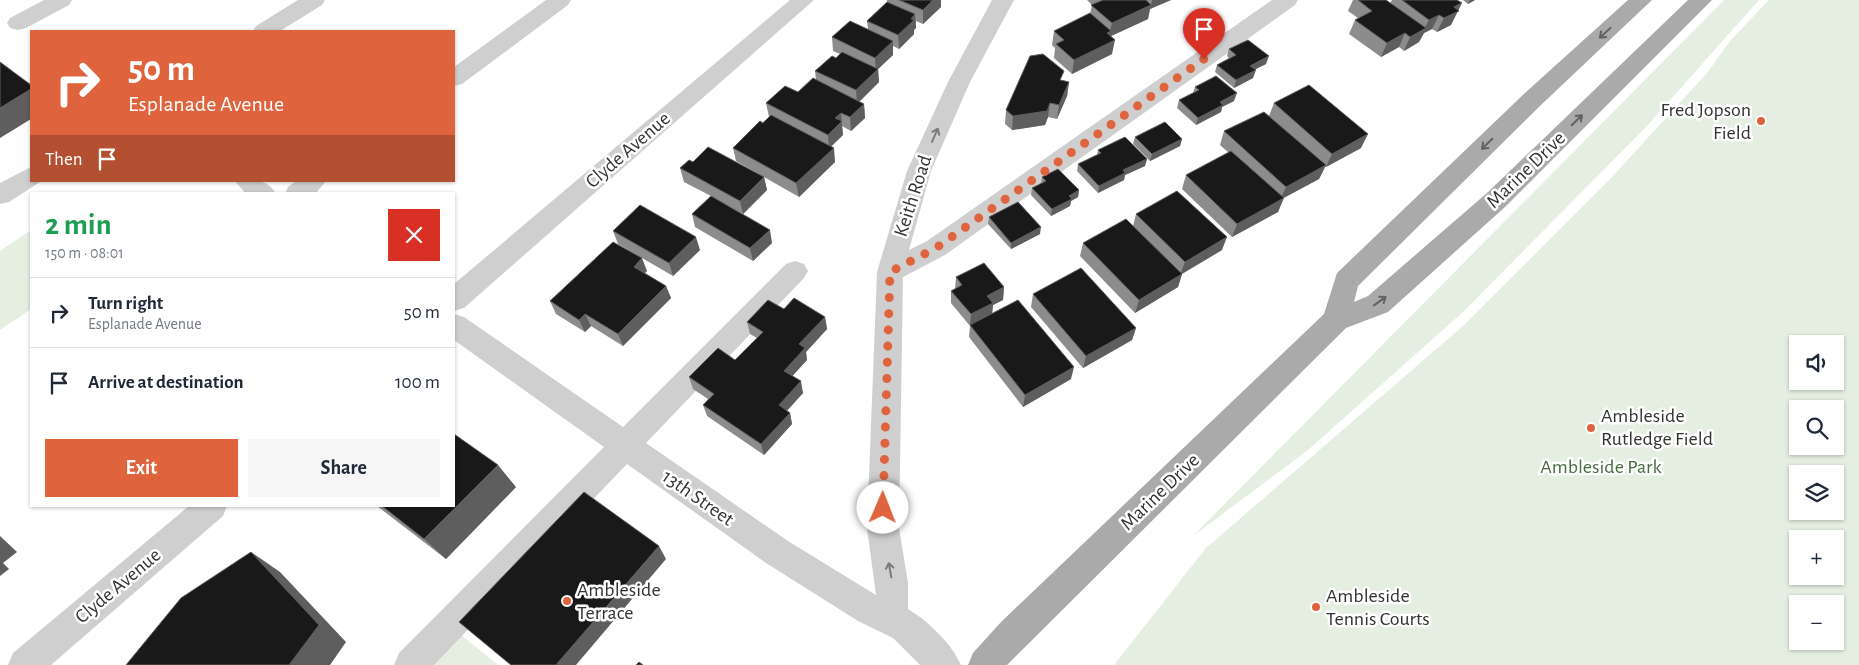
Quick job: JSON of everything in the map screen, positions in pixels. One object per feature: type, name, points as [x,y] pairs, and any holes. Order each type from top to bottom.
[{"type":"main road","points":[[1336,320],[1346,281],[1534,98],[1641,0]]},
{"type":"main road","name":"Marine Drive","points":[[985,665],[1014,634],[1336,320],[1378,304],[1496,200],[1701,0]]},
{"type":"street","points":[[0,10],[25,28],[60,0]]},
{"type":"street","points":[[266,30],[314,0]]},
{"type":"street","points":[[455,77],[560,0]]},
{"type":"street","name":"Clyde Avenue","points":[[455,299],[803,0]]},
{"type":"street","name":"Keith Road","points":[[892,618],[892,583],[883,528],[890,272],[919,171],[959,82],[1003,0]]},
{"type":"street","points":[[890,272],[936,248],[1258,7],[1287,0]]},
{"type":"street","points":[[0,195],[30,177]]},
{"type":"street","points":[[247,182],[261,192]]},
{"type":"street","points":[[300,192],[313,182]]},
{"type":"street","points":[[411,665],[795,271]]},
{"type":"street","name":"13th Street","points":[[455,326],[624,447],[777,552],[870,610],[892,618],[905,626],[944,665]]},
{"type":"street","name":"Clyde Avenue","points":[[25,665],[211,507]]},
{"type":"green space","points":[[1724,0],[1759,0],[1647,126],[1463,312],[1308,450],[1193,536]]},
{"type":"green space","name":"Ambleside Park","points":[[1769,0],[1859,0],[1859,665],[1114,665],[1206,548],[1463,326],[1612,177],[1707,73],[1730,41]]},
{"type":"green space","points":[[30,231],[30,310],[0,330],[0,251]]},
{"type":"green space","points":[[459,633],[498,665],[429,665]]},
{"type":"building","points":[[899,0],[933,0],[923,10]]},
{"type":"building","points":[[1103,0],[1146,0],[1151,5],[1112,23],[1091,5]]},
{"type":"building","points":[[1358,0],[1386,0],[1426,28],[1410,37],[1405,33],[1387,43],[1355,20],[1372,11]]},
{"type":"building","points":[[1402,0],[1457,0],[1462,3],[1454,7],[1459,11],[1444,18],[1439,15],[1429,20]]},
{"type":"building","points":[[887,2],[915,14],[911,19],[914,20],[898,35],[867,21]]},
{"type":"building","points":[[1090,13],[1111,31],[1107,33],[1115,40],[1074,60],[1056,44],[1064,40],[1054,31]]},
{"type":"building","points":[[850,21],[893,41],[875,58],[832,37]]},
{"type":"building","points":[[1248,40],[1269,56],[1250,66],[1256,70],[1236,80],[1217,65],[1236,55],[1229,49]]},
{"type":"building","points":[[842,52],[878,69],[856,90],[815,71],[832,56],[836,58]]},
{"type":"building","points":[[1043,54],[1064,71],[1060,80],[1069,82],[1059,105],[1050,103],[1047,111],[1013,116],[1006,110],[1030,56]]},
{"type":"building","points":[[0,62],[30,84],[30,90],[0,108]]},
{"type":"building","points":[[1216,76],[1237,93],[1220,102],[1223,105],[1198,118],[1179,100],[1199,90],[1195,87]]},
{"type":"building","points":[[813,78],[864,104],[850,117],[841,113],[835,118],[842,121],[828,135],[766,103],[785,86],[798,92]]},
{"type":"building","points":[[1309,85],[1368,134],[1332,154],[1274,103]]},
{"type":"building","points":[[1264,112],[1326,165],[1286,187],[1224,131]]},
{"type":"building","points":[[771,115],[834,148],[796,183],[733,148],[760,121],[763,123]]},
{"type":"building","points":[[1165,122],[1182,139],[1152,154],[1135,137]]},
{"type":"building","points":[[1125,137],[1147,159],[1123,170],[1125,173],[1099,186],[1078,164],[1101,153],[1098,150]]},
{"type":"building","points":[[708,147],[764,177],[740,201],[680,168],[689,160],[693,162]]},
{"type":"building","points":[[1231,151],[1284,198],[1237,224],[1186,175]]},
{"type":"building","points":[[1058,169],[1079,190],[1069,196],[1072,199],[1052,209],[1032,188],[1046,181],[1042,177]]},
{"type":"building","points":[[1177,191],[1227,237],[1185,262],[1136,214]]},
{"type":"building","points":[[711,196],[770,230],[750,248],[692,214]]},
{"type":"building","points":[[1018,202],[1041,227],[1011,243],[989,217]]},
{"type":"building","points":[[640,205],[696,237],[669,263],[613,231]]},
{"type":"building","points":[[1126,219],[1182,274],[1139,300],[1083,243]]},
{"type":"building","points":[[613,242],[642,258],[634,267],[666,286],[618,334],[585,314],[579,320],[550,301]]},
{"type":"building","points":[[984,263],[1004,287],[987,296],[993,303],[971,314],[951,291],[962,285],[956,277]]},
{"type":"building","points":[[1081,268],[1136,328],[1086,356],[1033,294]]},
{"type":"building","points":[[794,298],[825,317],[799,344],[805,348],[784,371],[801,381],[779,405],[790,413],[761,444],[703,405],[714,394],[689,377],[718,348],[735,360],[763,332],[747,322],[768,300],[784,309]]},
{"type":"building","points":[[1018,300],[1074,367],[1025,395],[970,325]]},
{"type":"building","points":[[455,435],[498,465],[424,539],[383,507],[455,507]]},
{"type":"building","name":"Ambleside Terrace","points":[[584,492],[659,546],[556,665],[511,665],[459,622]]},
{"type":"building","points":[[251,552],[319,625],[289,665],[126,665],[181,598]]},
{"type":"place","name":"Fred Jopson Field","points":[[1761,121]]},
{"type":"place","name":"Ambleside Rutledge Field","points":[[1591,428]]},
{"type":"place","name":"Ambleside Terrace","points":[[567,601]]},
{"type":"place","name":"Ambleside Tennis Courts","points":[[1316,607]]},
{"type":"route","points":[[883,508],[890,272],[936,248],[1204,59]]}]
